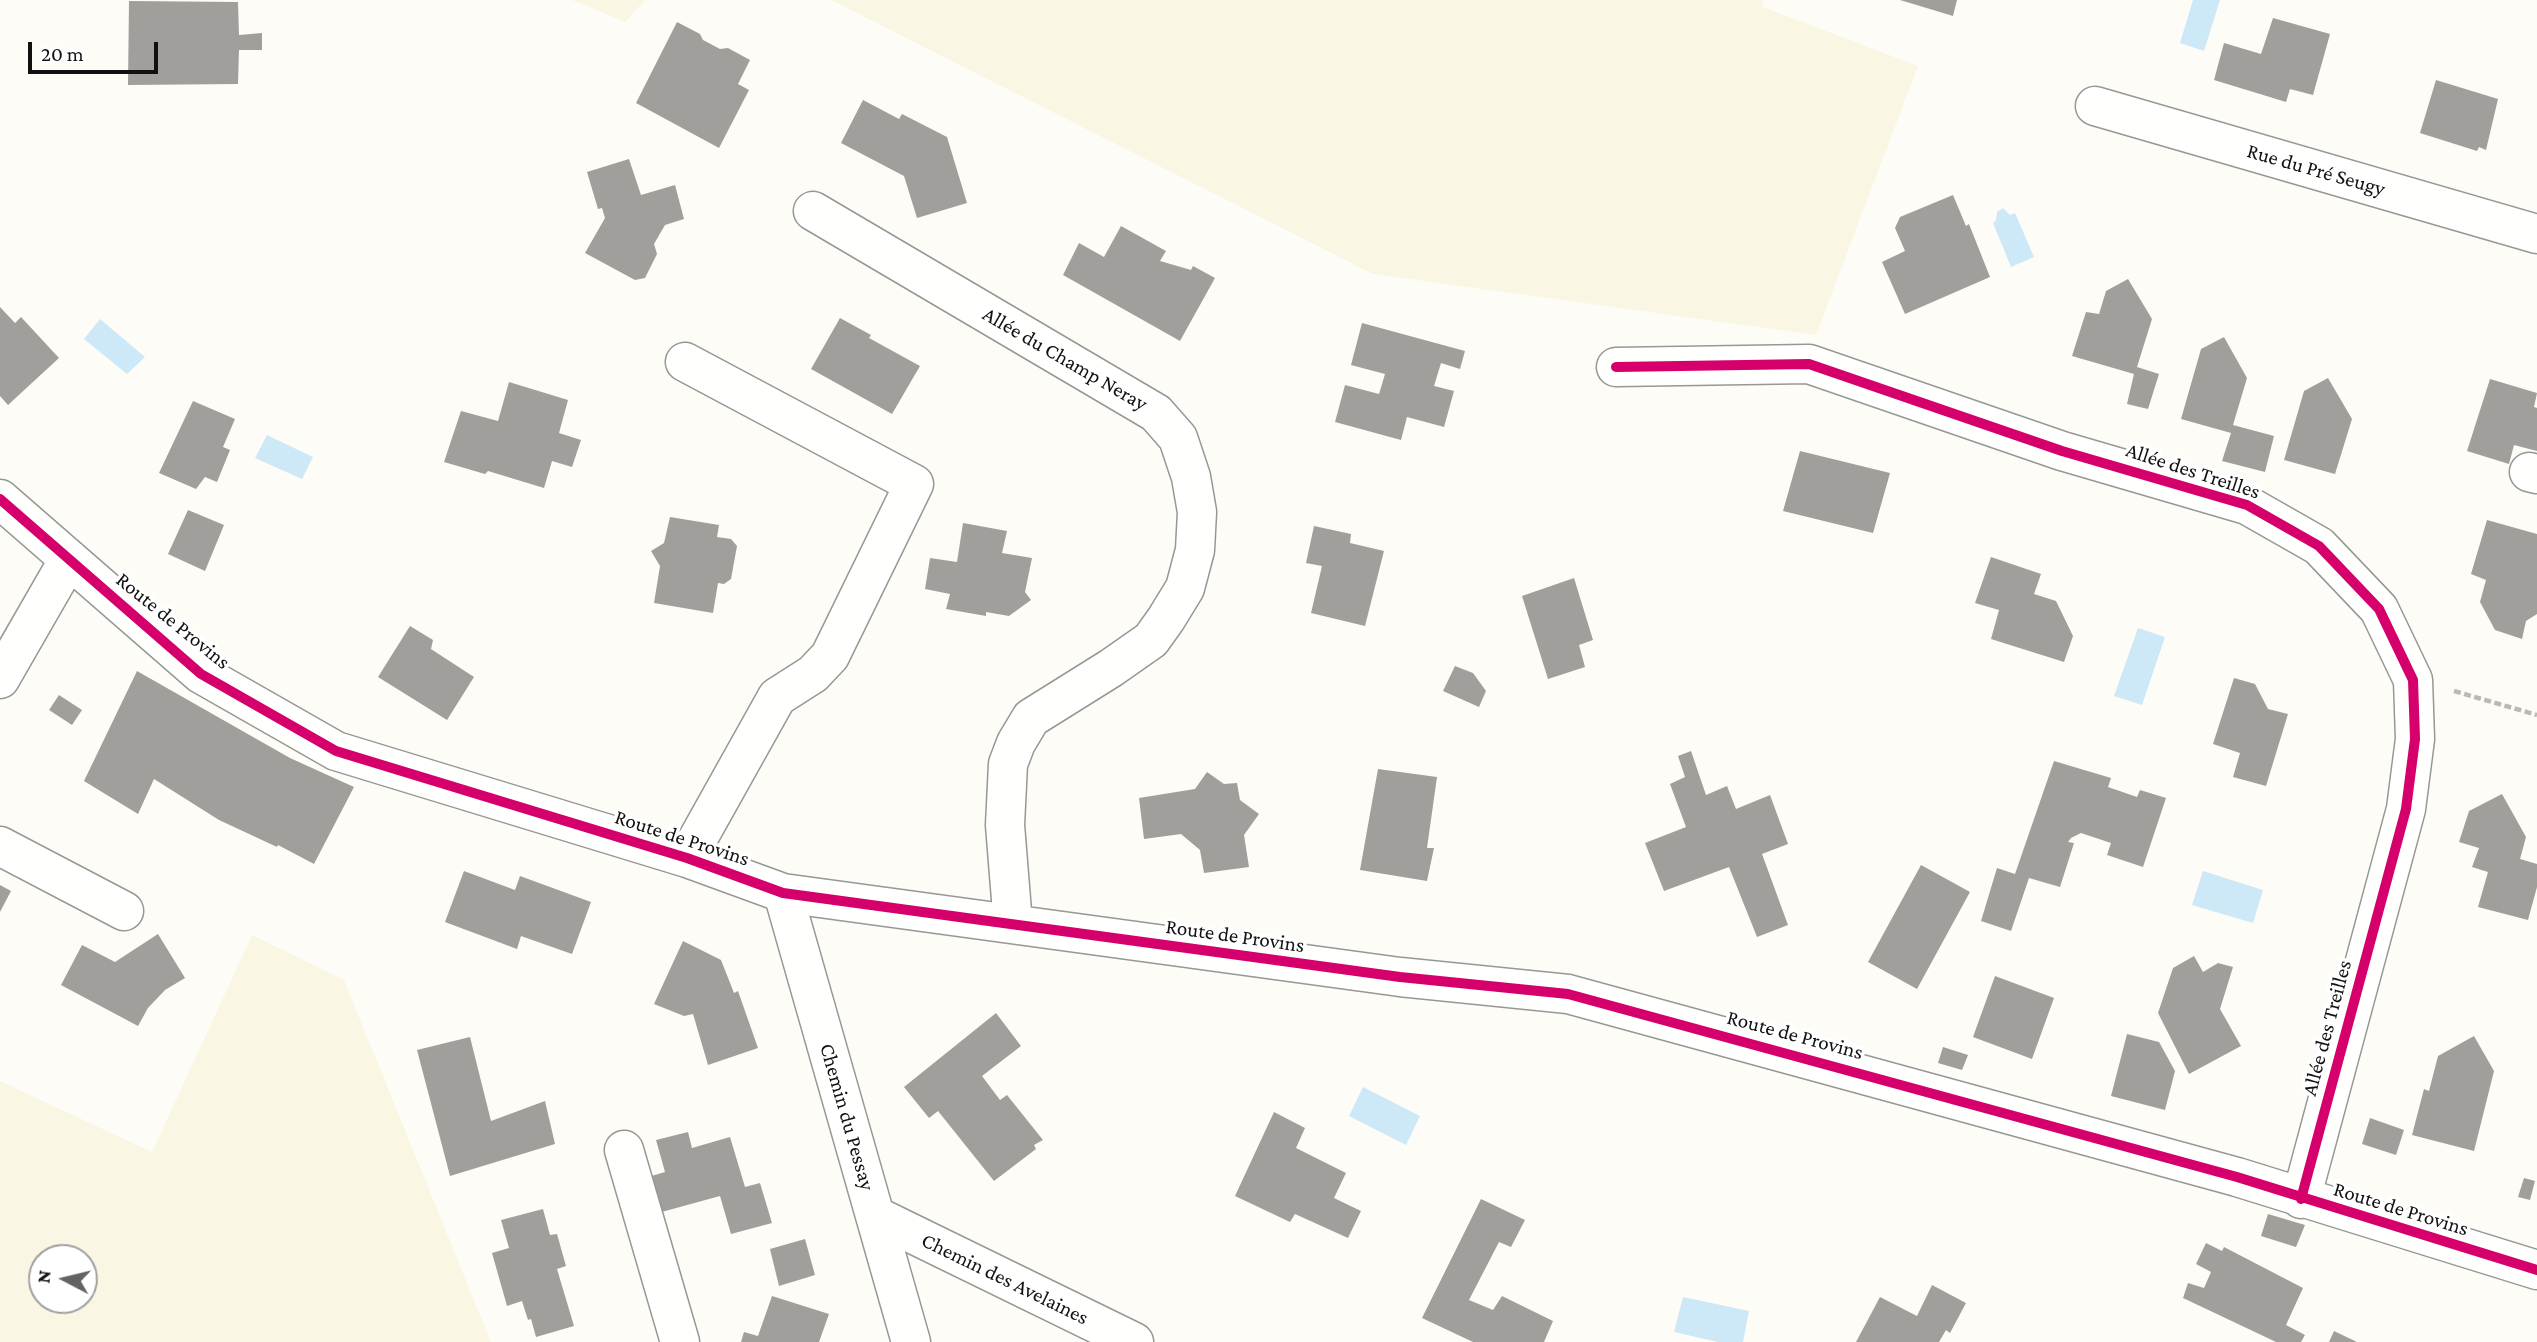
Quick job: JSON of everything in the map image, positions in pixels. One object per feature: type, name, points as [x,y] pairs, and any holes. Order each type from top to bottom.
[{"type":"street","name":"Rue du Pré Seugy","points":[[2095,106],[2537,234]]},
{"type":"street","name":"Allée du Champ Neray","points":[[813,211],[1156,413],[1178,438],[1191,477],[1197,512],[1195,550],[1185,589],[1166,620],[1151,640],[1031,718],[1008,764],[1005,793],[1013,925]]},
{"type":"street","name":"Route de Provins","points":[[685,362],[914,484],[830,656],[813,674],[777,697],[687,858]]},
{"type":"street","name":"Allée des Treilles","points":[[1616,367],[1809,364],[2062,451],[2247,505],[2319,546],[2379,608],[2413,680],[2415,738],[2406,809],[2301,1199]]},
{"type":"street","name":"Route de Provins","points":[[0,499],[201,674],[336,751],[687,858],[783,893],[1400,978],[1568,994],[2197,1166],[2537,1270]]},
{"type":"street","points":[[0,679],[69,559]]},
{"type":"street","points":[[0,846],[124,911]]},
{"type":"street","name":"Chemin du Pessay","points":[[783,893],[911,1342]]},
{"type":"street","points":[[624,1150],[680,1342]]},
{"type":"street","name":"Chemin des Avelaines","points":[[876,1216],[1134,1342]]},
{"type":"path","points":[[2413,680],[2537,715]]},
{"type":"shaded area","points":[[572,0],[645,0],[625,22]]},
{"type":"shaded area","points":[[831,0],[1763,0],[1763,7],[1918,66],[1816,335],[1373,274]]},
{"type":"shaded area","points":[[252,935],[344,980],[491,1342],[0,1342],[0,1081],[152,1152]]},
{"type":"water","points":[[2193,0],[2220,0],[2204,51],[2180,43]]},
{"type":"water","points":[[2003,208],[2010,215],[2015,213],[2034,257],[2011,267],[1993,223],[1997,212]]},
{"type":"water","points":[[100,319],[145,357],[127,374],[84,339]]},
{"type":"water","points":[[267,435],[313,457],[302,479],[255,458]]},
{"type":"water","points":[[2138,628],[2165,637],[2142,705],[2114,696]]},
{"type":"water","points":[[2203,871],[2263,890],[2253,923],[2192,905]]},
{"type":"water","points":[[1363,1087],[1420,1116],[1406,1145],[1349,1116]]},
{"type":"water","points":[[1683,1297],[1749,1311],[1743,1342],[1718,1342],[1674,1332]]},
{"type":"building","points":[[1900,0],[1957,0],[1953,16]]},
{"type":"building","points":[[129,1],[238,2],[239,35],[262,33],[262,50],[239,50],[238,84],[128,85]]},
{"type":"building","points":[[2273,18],[2330,34],[2313,95],[2290,89],[2286,102],[2214,80],[2224,43],[2261,54]]},
{"type":"building","points":[[677,22],[720,49],[728,48],[750,60],[738,84],[749,90],[719,148],[636,103]]},
{"type":"building","points":[[2436,80],[2498,99],[2486,150],[2479,147],[2477,151],[2420,133]]},
{"type":"building","points":[[863,100],[899,119],[902,114],[947,137],[967,203],[917,218],[904,176],[841,143]]},
{"type":"building","points":[[629,159],[641,195],[675,185],[684,219],[665,225],[654,244],[657,254],[645,278],[635,280],[585,253],[605,218],[602,208],[598,209],[587,172]]},
{"type":"building","points":[[1953,195],[1966,226],[1969,224],[1990,277],[1905,314],[1882,262],[1905,251],[1895,228],[1900,217]]},
{"type":"building","points":[[1121,226],[1166,251],[1160,261],[1191,270],[1193,266],[1215,278],[1180,341],[1063,275],[1079,243],[1104,257]]},
{"type":"building","points":[[2128,279],[2152,319],[2137,367],[2159,374],[2148,409],[2127,404],[2134,374],[2072,356],[2086,312],[2099,314],[2106,291]]},
{"type":"building","points":[[0,307],[15,323],[21,317],[59,358],[8,405],[0,396]]},
{"type":"building","points":[[840,318],[871,335],[869,338],[920,366],[892,414],[811,369]]},
{"type":"building","points":[[1362,323],[1465,351],[1460,369],[1441,363],[1434,386],[1454,391],[1444,427],[1407,417],[1401,440],[1335,422],[1345,385],[1379,394],[1385,374],[1351,365]]},
{"type":"building","points":[[2224,337],[2247,378],[2233,425],[2274,436],[2265,472],[2222,461],[2231,433],[2181,419],[2201,349]]},
{"type":"building","points":[[2328,378],[2352,419],[2335,474],[2284,460],[2304,391]]},
{"type":"building","points":[[2490,379],[2537,393],[2534,407],[2537,408],[2537,451],[2514,445],[2509,464],[2467,451]]},
{"type":"building","points":[[509,382],[568,400],[559,433],[581,440],[572,467],[552,461],[544,488],[488,471],[485,474],[444,462],[461,411],[498,421]]},
{"type":"building","points":[[193,401],[235,419],[223,447],[230,450],[217,482],[205,477],[196,489],[159,473]]},
{"type":"building","points":[[1800,451],[1890,473],[1873,533],[1783,511]]},
{"type":"building","points":[[188,510],[224,525],[205,571],[168,554]]},
{"type":"building","points":[[670,517],[719,525],[717,537],[731,539],[737,546],[731,579],[724,584],[718,583],[713,613],[654,603],[660,566],[651,551],[664,543]]},
{"type":"building","points":[[2487,520],[2537,534],[2537,614],[2526,621],[2522,639],[2495,630],[2480,602],[2486,580],[2471,574]]},
{"type":"building","points":[[963,523],[1007,531],[1002,553],[1032,558],[1025,592],[1031,600],[1009,616],[986,612],[986,616],[946,609],[950,594],[925,589],[930,558],[957,562]]},
{"type":"building","points":[[1314,526],[1351,534],[1350,543],[1384,551],[1365,626],[1311,613],[1322,566],[1306,563]]},
{"type":"building","points":[[1991,557],[2041,574],[2034,594],[2056,601],[2073,636],[2064,662],[1991,639],[1999,610],[1975,603]]},
{"type":"building","points":[[1574,578],[1593,640],[1579,645],[1585,667],[1548,679],[1522,596]]},
{"type":"building","points":[[410,626],[433,640],[431,649],[474,677],[447,720],[378,677]]},
{"type":"building","points":[[1455,666],[1473,673],[1486,691],[1479,707],[1443,691]]},
{"type":"building","points":[[137,671],[290,758],[354,787],[314,864],[278,845],[277,847],[219,820],[154,779],[138,814],[84,781]]},
{"type":"building","points":[[2234,678],[2255,684],[2268,709],[2288,714],[2266,786],[2233,777],[2240,753],[2213,744]]},
{"type":"building","points":[[59,695],[82,710],[72,725],[49,710]]},
{"type":"building","points":[[1691,751],[1706,795],[1727,786],[1736,809],[1770,795],[1788,844],[1762,854],[1788,925],[1757,937],[1729,867],[1664,891],[1645,843],[1686,827],[1670,784],[1685,777],[1678,756]]},
{"type":"building","points":[[2054,761],[2111,778],[2108,787],[2137,797],[2140,790],[2166,798],[2143,867],[2107,855],[2111,843],[2081,833],[2068,842],[2074,843],[2060,887],[2029,878],[2011,931],[1981,921],[1997,868],[2015,874]]},
{"type":"building","points":[[1378,769],[1437,777],[1427,848],[1434,848],[1427,881],[1360,870]]},
{"type":"building","points":[[1207,772],[1224,784],[1237,783],[1240,800],[1259,814],[1244,835],[1249,867],[1204,873],[1200,850],[1181,834],[1144,839],[1139,798],[1195,789]]},
{"type":"building","points":[[2502,794],[2526,837],[2520,859],[2537,864],[2537,887],[2528,920],[2478,907],[2488,872],[2472,867],[2479,848],[2459,842],[2469,811]]},
{"type":"building","points":[[1921,865],[1970,892],[1917,989],[1868,962]]},
{"type":"building","points":[[464,871],[515,890],[520,876],[591,902],[572,954],[521,936],[517,949],[445,922]]},
{"type":"building","points":[[0,885],[11,891],[0,912]]},
{"type":"building","points":[[158,934],[185,978],[165,990],[148,1008],[138,1026],[61,985],[82,945],[115,962]]},
{"type":"building","points":[[683,941],[721,960],[734,993],[738,991],[758,1048],[708,1065],[693,1014],[684,1016],[654,1004]]},
{"type":"building","points":[[2194,956],[2203,972],[2218,963],[2233,967],[2220,1009],[2241,1046],[2189,1074],[2158,1013],[2173,968]]},
{"type":"building","points":[[1995,976],[2054,998],[2032,1059],[1973,1037]]},
{"type":"building","points":[[996,1013],[1021,1046],[982,1076],[1000,1100],[1007,1095],[1043,1140],[1034,1145],[1036,1149],[994,1181],[938,1111],[929,1118],[904,1087]]},
{"type":"building","points":[[2127,1034],[2159,1042],[2175,1071],[2165,1110],[2111,1096]]},
{"type":"building","points":[[2474,1036],[2494,1071],[2474,1151],[2412,1135],[2424,1089],[2429,1091],[2438,1056]]},
{"type":"building","points":[[470,1037],[491,1121],[545,1101],[555,1144],[450,1176],[417,1050]]},
{"type":"building","points":[[1943,1047],[1968,1055],[1962,1070],[1938,1063]]},
{"type":"building","points":[[1274,1112],[1305,1128],[1296,1148],[1346,1173],[1334,1198],[1361,1211],[1348,1238],[1295,1214],[1290,1222],[1235,1196]]},
{"type":"building","points":[[2370,1118],[2404,1130],[2396,1155],[2362,1144]]},
{"type":"building","points":[[688,1132],[692,1148],[730,1137],[745,1187],[760,1183],[772,1223],[731,1234],[720,1196],[658,1213],[648,1177],[665,1172],[656,1140]]},
{"type":"building","points":[[2524,1178],[2535,1181],[2530,1200],[2518,1197]]},
{"type":"building","points":[[1481,1199],[1525,1220],[1511,1247],[1499,1242],[1469,1300],[1493,1310],[1502,1296],[1553,1321],[1544,1342],[1473,1342],[1422,1318]]},
{"type":"building","points":[[543,1209],[550,1235],[557,1234],[566,1266],[557,1269],[574,1326],[536,1337],[522,1301],[507,1306],[492,1253],[509,1248],[501,1220]]},
{"type":"building","points":[[2268,1214],[2305,1225],[2296,1247],[2261,1236]]},
{"type":"building","points":[[805,1239],[815,1275],[779,1286],[770,1249]]},
{"type":"building","points":[[2206,1243],[2222,1251],[2224,1247],[2303,1288],[2286,1325],[2305,1335],[2301,1342],[2276,1342],[2183,1298],[2188,1283],[2204,1288],[2211,1272],[2196,1264]]},
{"type":"building","points":[[1932,1285],[1966,1303],[1950,1333],[1946,1330],[1939,1342],[1856,1342],[1880,1297],[1917,1316]]},
{"type":"building","points":[[772,1296],[829,1314],[819,1342],[741,1342],[744,1332],[758,1336]]},
{"type":"building","points":[[2334,1331],[2357,1342],[2329,1342]]},
{"type":"cycle path","points":[[1616,367],[1809,364],[2062,451],[2247,505],[2319,546],[2379,609],[2413,680],[2415,739],[2406,809],[2301,1199]]},
{"type":"cycle path","points":[[0,499],[201,674],[336,751],[687,858],[783,893],[1400,977],[1568,994],[2237,1177],[2537,1270]]}]
